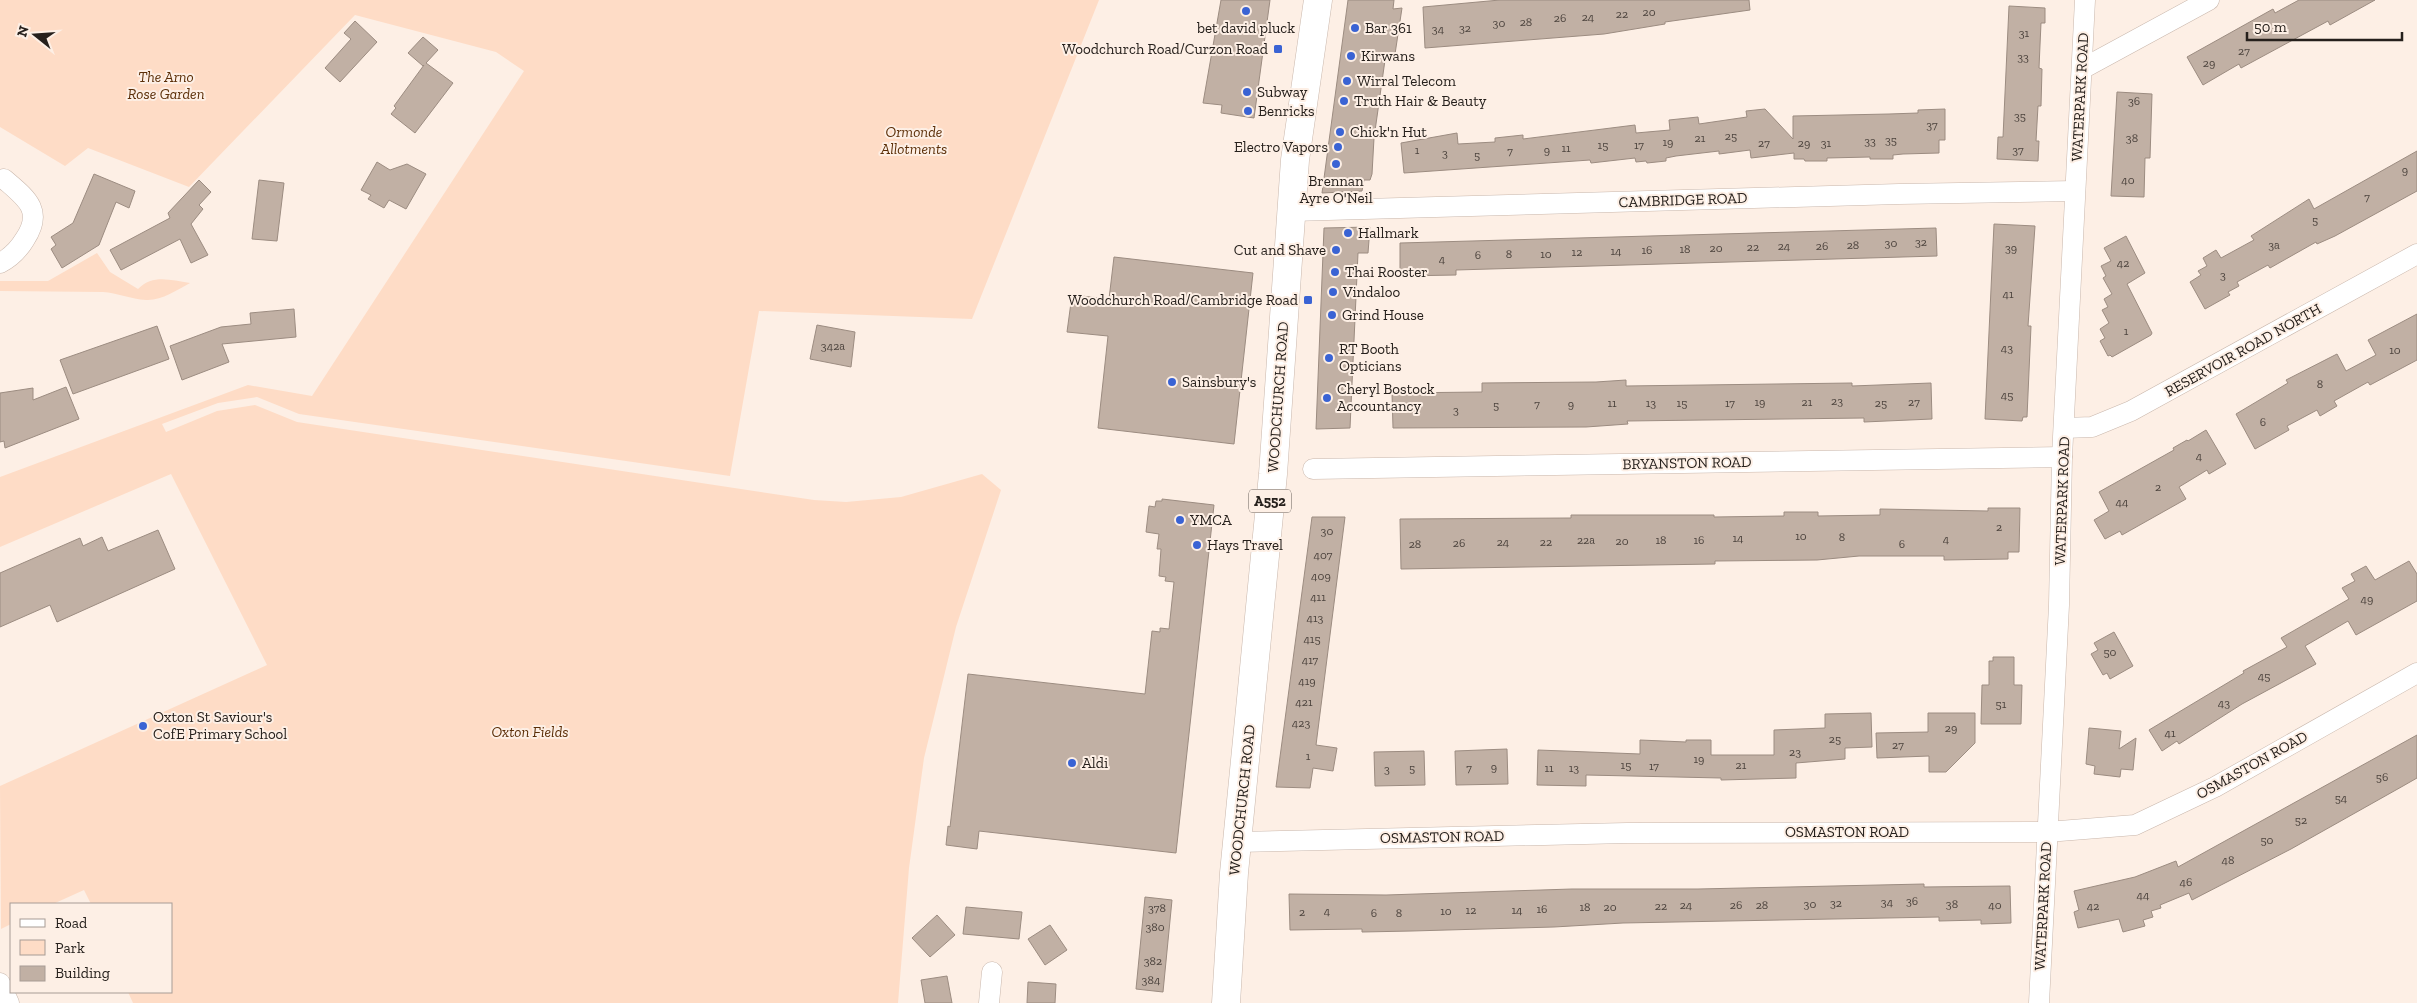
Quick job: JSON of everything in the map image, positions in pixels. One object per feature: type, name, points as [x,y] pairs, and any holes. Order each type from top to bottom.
[{"type":"highway","name":"WOODCHURCH ROAD","points":[[1226,1003],[1237,842],[1273,474],[1295,160],[1318,0]]},
{"type":"street","name":"WATERPARK ROAD","points":[[2039,1003],[2059,605],[2062,457],[2085,0]]},
{"type":"street","points":[[2082,69],[2209,0]]},
{"type":"street","points":[[0,263],[15,252],[24,242],[31,230],[34,218],[32,207],[25,197],[4,179]]},
{"type":"street","name":"CAMBRIDGE ROAD","points":[[1292,211],[2075,191]]},
{"type":"street","name":"RESERVOIR ROAD NORTH","points":[[2064,428],[2092,427],[2131,411],[2417,254]]},
{"type":"street","name":"BRYANSTON ROAD","points":[[1312,469],[2062,457]]},
{"type":"street","name":"OSMASTON ROAD","points":[[1237,842],[1617,833],[2047,832],[2135,825],[2215,787],[2417,673]]},
{"type":"street","points":[[989,1003],[992,972]]},
{"type":"street","points":[[0,983],[9,1003]]},
{"type":"green space","name":"Oxton Fields","points":[[0,0],[1099,0],[972,319],[759,311],[730,476],[299,414],[257,397],[218,403],[162,424],[166,432],[217,411],[255,405],[297,422],[814,500],[846,502],[901,497],[982,474],[1001,490],[956,627],[924,758],[909,868],[898,1003],[133,1003],[128,993],[172,993],[172,903],[90,903],[84,890],[55,903],[10,903],[10,924],[1,929],[0,786],[267,665],[171,474],[0,547],[0,477],[248,385],[312,396],[524,71],[496,52],[355,15],[189,187],[88,148],[65,166],[0,127]]},
{"type":"green space","points":[[97,253],[110,272],[138,289],[150,281],[162,279],[190,283],[152,300],[103,292],[0,291],[0,281],[48,281]]},
{"type":"building","points":[[1221,0],[1270,0],[1254,118],[1221,113],[1222,105],[1203,103]]},
{"type":"building","points":[[1348,0],[1394,0],[1393,9],[1402,8],[1395,54],[1386,53],[1370,180],[1364,180],[1362,191],[1322,193]]},
{"type":"building","points":[[1500,0],[1749,0],[1750,10],[1665,22],[1665,24],[1604,34],[1425,48],[1423,7]]},
{"type":"building","points":[[2299,0],[2375,0],[2330,25],[2328,21],[2241,68],[2239,64],[2203,85],[2187,57],[2273,9],[2275,13]]},
{"type":"building","points":[[2009,6],[2045,8],[2045,23],[2041,23],[2039,68],[2042,69],[2041,106],[2038,106],[2036,141],[2039,141],[2038,161],[1997,159],[1998,137],[2003,137]]},
{"type":"building","points":[[355,21],[377,42],[340,82],[325,68],[351,39],[344,33]]},
{"type":"building","points":[[423,37],[438,50],[426,63],[453,83],[415,133],[391,114],[396,108],[394,106],[424,65],[408,53]]},
{"type":"building","points":[[2117,92],[2152,94],[2150,158],[2145,158],[2144,197],[2111,196]]},
{"type":"building","points":[[1765,109],[1793,139],[1793,116],[1918,113],[1918,110],[1945,109],[1945,140],[1939,140],[1939,153],[1893,155],[1893,159],[1870,159],[1870,157],[1827,158],[1827,161],[1805,161],[1804,159],[1794,159],[1794,153],[1751,158],[1750,150],[1719,154],[1719,151],[1676,156],[1666,158],[1666,161],[1647,163],[1646,161],[1636,162],[1635,158],[1591,163],[1590,160],[1404,173],[1401,143],[1457,133],[1458,144],[1495,142],[1495,138],[1523,135],[1523,139],[1635,125],[1636,133],[1670,130],[1669,120],[1698,117],[1699,124],[1747,117],[1746,111]]},
{"type":"building","points":[[2417,151],[2417,191],[2335,236],[2317,244],[2316,242],[2270,268],[2268,265],[2237,282],[2239,286],[2228,292],[2230,295],[2205,309],[2190,282],[2201,275],[2198,271],[2207,266],[2203,258],[2216,250],[2221,258],[2254,240],[2251,236],[2309,199],[2314,209]]},
{"type":"building","points":[[377,162],[390,170],[407,164],[426,174],[406,209],[389,200],[384,208],[368,199],[371,195],[361,190]]},
{"type":"building","points":[[94,174],[135,191],[129,208],[116,202],[99,245],[62,268],[51,249],[56,245],[51,237],[73,223]]},
{"type":"building","points":[[199,180],[211,192],[199,205],[203,209],[191,224],[208,255],[191,263],[180,239],[121,270],[110,250],[170,218],[168,213]]},
{"type":"building","points":[[259,180],[284,183],[277,241],[252,239]]},
{"type":"building","points":[[1994,224],[2035,226],[2028,326],[2031,326],[2027,417],[2023,417],[2022,421],[1985,419]]},
{"type":"building","points":[[1370,227],[1368,253],[1358,253],[1350,428],[1316,429],[1324,228]]},
{"type":"building","points":[[1936,228],[1937,256],[1456,270],[1456,275],[1400,276],[1400,243]]},
{"type":"building","points":[[2126,236],[2145,273],[2127,284],[2152,333],[2112,357],[2108,356],[2100,341],[2105,338],[2100,329],[2109,323],[2102,310],[2108,307],[2104,299],[2112,294],[2103,278],[2106,276],[2101,266],[2111,261],[2104,248]]},
{"type":"building","name":"Sainsbury's","points":[[1114,257],[1253,273],[1234,444],[1098,428],[1108,336],[1067,332],[1072,295],[1109,299]]},
{"type":"building","points":[[294,309],[296,337],[222,344],[229,362],[182,380],[170,346],[221,327],[251,324],[250,313]]},
{"type":"building","points":[[2417,314],[2417,360],[2370,385],[2368,382],[2334,401],[2337,406],[2320,416],[2317,410],[2287,426],[2289,430],[2255,449],[2236,414],[2288,383],[2286,380],[2337,354],[2346,371],[2376,355],[2368,340]]},
{"type":"building","points":[[817,325],[855,332],[851,367],[810,359]]},
{"type":"building","points":[[157,326],[169,359],[73,394],[60,360]]},
{"type":"building","points":[[1626,380],[1626,386],[1852,383],[1852,386],[1931,383],[1932,419],[1864,422],[1864,418],[1627,421],[1628,424],[1586,427],[1393,428],[1392,393],[1482,392],[1482,383]]},
{"type":"building","points":[[66,387],[79,419],[5,448],[4,441],[0,442],[0,393],[33,388],[33,400]]},
{"type":"building","points":[[2206,430],[2226,464],[2209,474],[2207,470],[2179,487],[2186,499],[2122,535],[2120,531],[2105,539],[2094,520],[2109,511],[2099,492]]},
{"type":"building","name":"Aldi","points":[[1162,499],[1214,505],[1176,853],[979,831],[977,849],[946,845],[948,826],[950,827],[968,674],[1145,694],[1152,631],[1160,632],[1160,628],[1169,629],[1174,582],[1165,581],[1166,577],[1159,576],[1161,549],[1157,549],[1159,534],[1146,532],[1149,506],[1155,507],[1156,501],[1162,501]]},
{"type":"building","points":[[1988,508],[2020,508],[2019,552],[2008,552],[2008,559],[1944,560],[1944,556],[1859,556],[1817,560],[1715,561],[1715,564],[1401,569],[1400,519],[1571,518],[1571,515],[1784,516],[1784,512],[1818,512],[1818,516],[1880,515],[1880,509],[1988,511]]},
{"type":"building","points":[[1312,517],[1345,517],[1316,745],[1337,748],[1333,771],[1313,768],[1310,788],[1276,787]]},
{"type":"building","points":[[158,530],[175,569],[57,622],[50,605],[0,627],[0,573],[80,538],[83,546],[102,537],[108,551]]},
{"type":"building","points":[[2409,561],[2417,574],[2417,601],[2356,635],[2348,621],[2305,646],[2316,664],[2242,704],[2179,744],[2177,741],[2162,751],[2149,730],[2244,673],[2243,671],[2287,647],[2281,638],[2349,599],[2342,588],[2355,581],[2351,574],[2366,566],[2375,580]]},
{"type":"building","points":[[2114,632],[2133,666],[2110,679],[2107,673],[2103,675],[2091,654],[2098,650],[2094,643]]},
{"type":"building","points":[[1993,657],[2014,657],[2014,685],[2022,685],[2021,724],[1981,724],[1982,685],[1989,685],[1989,661],[1993,661]]},
{"type":"building","points":[[1871,713],[1872,747],[1845,748],[1845,759],[1796,763],[1796,778],[1721,780],[1721,778],[1586,775],[1586,786],[1537,785],[1538,750],[1640,754],[1640,740],[1686,742],[1686,740],[1711,740],[1711,755],[1774,755],[1774,730],[1825,728],[1825,714]]},
{"type":"building","points":[[1928,713],[1975,713],[1975,743],[1946,772],[1929,772],[1929,756],[1877,758],[1876,733],[1928,732]]},
{"type":"building","points":[[2089,728],[2121,731],[2119,749],[2136,738],[2133,770],[2121,769],[2120,777],[2094,774],[2095,766],[2086,764]]},
{"type":"building","points":[[2417,735],[2417,778],[2403,786],[2291,849],[2192,900],[2189,893],[2160,905],[2161,908],[2151,911],[2153,917],[2143,920],[2145,926],[2123,932],[2119,919],[2078,928],[2074,912],[2079,910],[2074,891],[2135,877],[2176,861],[2178,867]]},
{"type":"building","points":[[1507,749],[1508,784],[1456,785],[1455,751]]},
{"type":"building","points":[[1424,751],[1425,785],[1375,786],[1374,752]]},
{"type":"building","points":[[1924,884],[1924,887],[2010,886],[2011,923],[1981,924],[1981,920],[1939,921],[1939,917],[1623,923],[1412,931],[1362,932],[1362,929],[1290,930],[1289,894],[1386,895],[1572,889],[1698,889]]},
{"type":"building","points":[[1145,897],[1172,900],[1163,992],[1136,989]]},
{"type":"building","points":[[966,907],[1022,912],[1019,939],[963,934]]},
{"type":"building","points":[[937,915],[955,935],[930,957],[912,938]]},
{"type":"building","points":[[1050,925],[1067,950],[1045,965],[1028,939]]},
{"type":"building","points":[[947,976],[952,1003],[925,1003],[921,980]]},
{"type":"building","points":[[1028,982],[1056,984],[1055,1003],[1027,1003]]},
{"type":"place","name":"bet david pluck","points":[[1246,11]]},
{"type":"place","name":"Bar 361","points":[[1355,28]]},
{"type":"place","name":"Woodchurch Road/Curzon Road","points":[[1278,49]]},
{"type":"place","name":"Kirwans","points":[[1351,56]]},
{"type":"place","name":"Wirral Telecom","points":[[1347,81]]},
{"type":"place","name":"Subway","points":[[1247,92]]},
{"type":"place","name":"Truth Hair & Beauty","points":[[1344,101]]},
{"type":"place","name":"Benricks","points":[[1248,111]]},
{"type":"place","name":"Chick'n Hut","points":[[1340,132]]},
{"type":"place","name":"Electro Vapors","points":[[1338,147]]},
{"type":"place","name":"Brennan Ayre O'Neil","points":[[1336,164]]},
{"type":"place","name":"Hallmark","points":[[1348,233]]},
{"type":"place","name":"Cut and Shave","points":[[1336,250]]},
{"type":"place","name":"Thai Rooster","points":[[1335,272]]},
{"type":"place","name":"Vindaloo","points":[[1333,292]]},
{"type":"place","name":"Woodchurch Road/Cambridge Road","points":[[1308,300]]},
{"type":"place","name":"Grind House","points":[[1332,315]]},
{"type":"place","name":"RT Booth Opticians","points":[[1329,358]]},
{"type":"place","name":"Sainsbury's","points":[[1172,382]]},
{"type":"place","name":"Cheryl Bostock Accountancy","points":[[1327,398]]},
{"type":"place","name":"YMCA","points":[[1180,520]]},
{"type":"place","name":"Hays Travel","points":[[1197,545]]},
{"type":"place","name":"Oxton St Saviour's CofE Primary School","points":[[143,726]]},
{"type":"place","name":"Aldi","points":[[1072,763]]},
{"type":"park label","name":"The Arno Rose Garden","points":[[166,86]]},
{"type":"park label","name":"Ormonde Allotments","points":[[914,140]]}]
